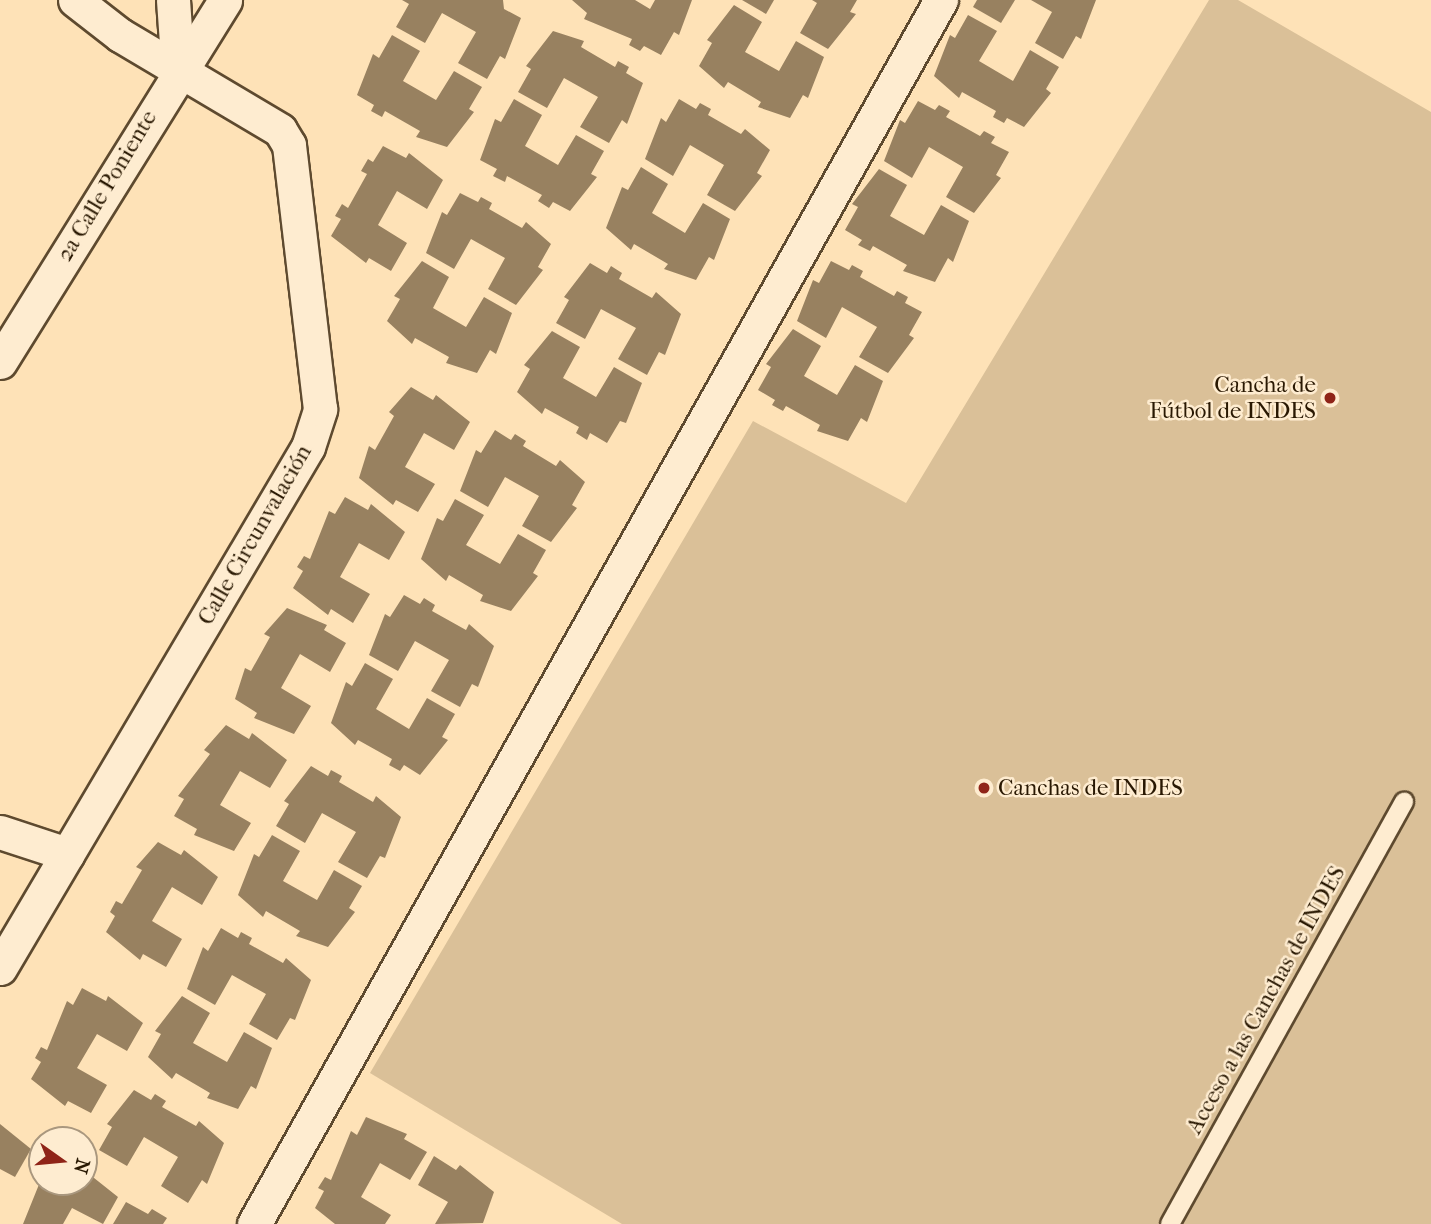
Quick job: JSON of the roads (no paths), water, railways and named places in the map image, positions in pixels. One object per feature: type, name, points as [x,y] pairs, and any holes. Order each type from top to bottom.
[{"type":"street","name":"Calle Circunvalación","points":[[0,968],[308,447],[320,409],[289,145],[265,118],[178,71],[75,0]]},
{"type":"street","points":[[173,0],[178,71]]},
{"type":"street","points":[[178,71],[225,0]]},
{"type":"street","points":[[254,1224],[941,0]]},
{"type":"street","name":"2a Calle Poniente","points":[[0,362],[178,71]]},
{"type":"street","points":[[0,832],[67,854]]},
{"type":"lane","name":"Acceso a las Canchas de INDES","points":[[1170,1224],[1404,800]]},
{"type":"place","name":"Cancha de Fútbol de INDES","points":[[1330,398]]},
{"type":"place","name":"Canchas de INDES","points":[[984,788]]}]
